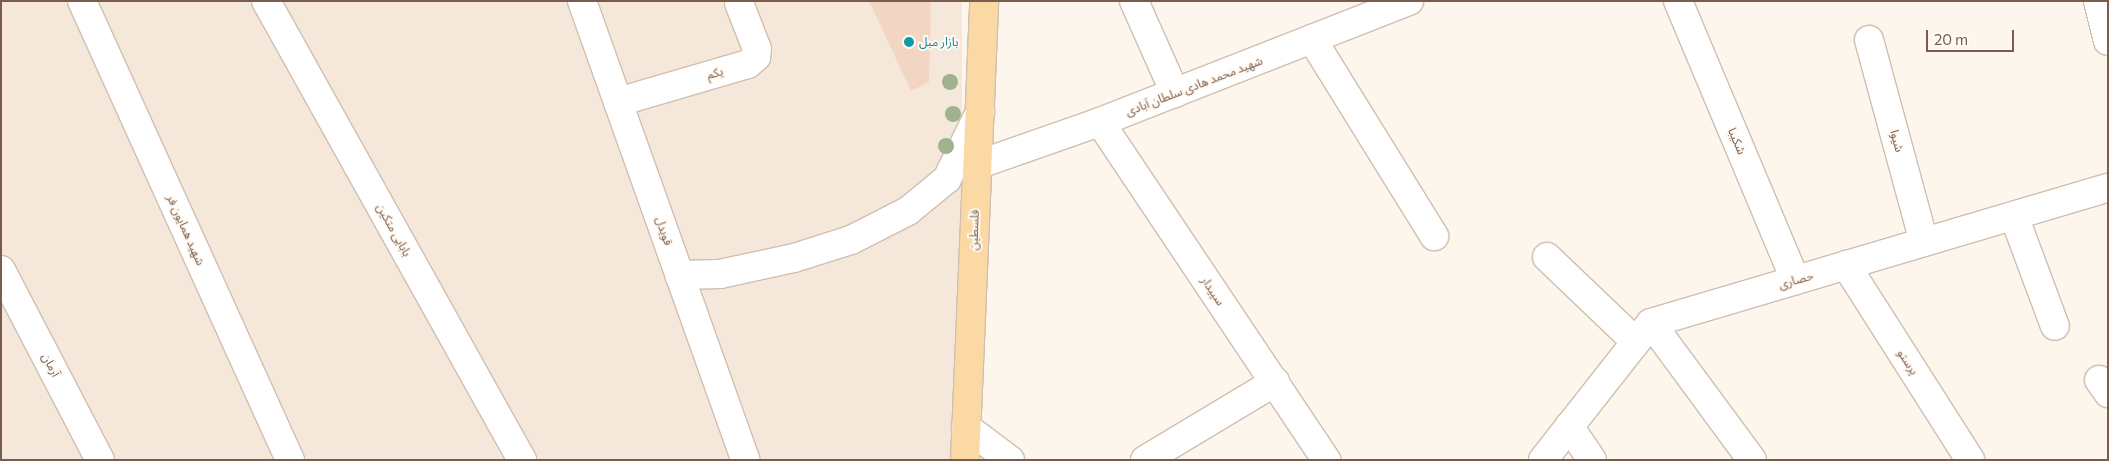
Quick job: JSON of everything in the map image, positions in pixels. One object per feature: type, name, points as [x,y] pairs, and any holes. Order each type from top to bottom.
[{"type":"main road","name":"فلسطین","points":[[965,460],[984,1]]},
{"type":"street","name":"شهید همایون فر","points":[[82,1],[290,460]]},
{"type":"street","name":"بابایی متکین","points":[[266,1],[522,460]]},
{"type":"street","name":"قویدل","points":[[582,1],[746,460]]},
{"type":"street","points":[[1134,1],[1175,93]]},
{"type":"street","name":"شهید محمد هادی سلطان آبادی","points":[[977,165],[1100,122],[1312,39],[1366,9],[1409,1]]},
{"type":"street","name":"شکیبا","points":[[1678,1],[1795,280]]},
{"type":"street","points":[[2098,1],[2108,41]]},
{"type":"street","name":"یکم","points":[[618,102],[748,64],[756,57],[757,49],[739,3]]},
{"type":"street","points":[[1312,39],[1434,236]]},
{"type":"street","name":"شیوا","points":[[1869,40],[1924,242]]},
{"type":"street","points":[[679,275],[720,274],[794,258],[851,240],[908,211],[947,179],[980,112]]},
{"type":"street","name":"سپیدار","points":[[1100,122],[1326,460]]},
{"type":"street","name":"حصاری","points":[[1643,332],[1795,280],[2108,188]]},
{"type":"street","points":[[2014,216],[2055,326]]},
{"type":"street","points":[[1547,257],[1643,332],[1752,460]]},
{"type":"street","name":"پرستو","points":[[1846,265],[1970,460]]},
{"type":"street","name":"آرمان","points":[[1,270],[100,460]]},
{"type":"street","points":[[1543,460],[1643,332]]},
{"type":"street","points":[[1145,460],[1275,382]]},
{"type":"street","points":[[1569,426],[1592,460]]},
{"type":"street","points":[[966,427],[1010,460]]},
{"type":"shaded area","points":[[1,1],[962,1],[962,460],[1,460]]},
{"type":"building","name":"بازار مبل","points":[[869,1],[931,1],[929,82],[911,91]]},
{"type":"place","name":"بازار مبل","points":[[909,42]]}]
